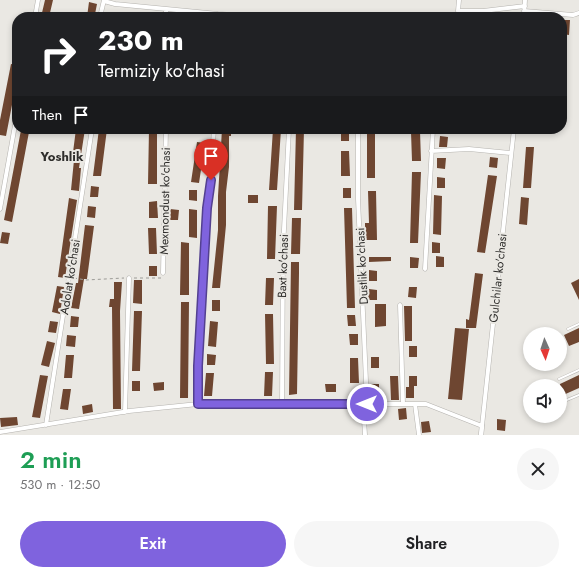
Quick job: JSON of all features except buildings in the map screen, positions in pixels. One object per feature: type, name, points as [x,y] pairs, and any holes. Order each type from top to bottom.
[{"type":"street","points":[[35,12],[38,0]]},
{"type":"street","points":[[459,0],[458,11],[524,9],[548,12]]},
{"type":"street","points":[[524,9],[525,0]]},
{"type":"street","points":[[101,12],[104,1],[115,4],[188,12]]},
{"type":"street","points":[[567,14],[573,15],[579,13]]},
{"type":"street","points":[[0,209],[13,134]]},
{"type":"street","name":"Adolat ko'chasi","points":[[46,425],[91,134]]},
{"type":"street","name":"Mexmondust ko'chasi","points":[[163,273],[166,134]]},
{"type":"street","points":[[198,404],[198,366],[207,208],[214,134]]},
{"type":"street","name":"Baxt ko'chasi","points":[[282,404],[283,249],[289,134]]},
{"type":"street","name":"Dustlik ko'chasi","points":[[358,134],[358,199],[365,435]]},
{"type":"street","points":[[424,269],[433,134]]},
{"type":"street","name":"Gulchilar ko'chasi","points":[[482,426],[513,134]]},
{"type":"street","points":[[431,151],[469,149],[511,153]]},
{"type":"street","points":[[125,412],[129,278]]},
{"type":"street","points":[[400,305],[404,404]]},
{"type":"street","points":[[0,432],[125,412],[198,404],[426,404],[482,426],[481,435]]},
{"type":"street","points":[[415,404],[419,435]]},
{"type":"lane","points":[[568,329],[579,324]]},
{"type":"lane","points":[[559,379],[579,370]]},
{"type":"lane","points":[[567,400],[579,394]]},
{"type":"path","points":[[70,277],[86,280],[162,278],[163,273]]},
{"type":"district","name":"Yoshlik","points":[[62,156]]},
{"type":"route","points":[[211,180],[207,208],[198,366],[198,404],[367,404]]}]
